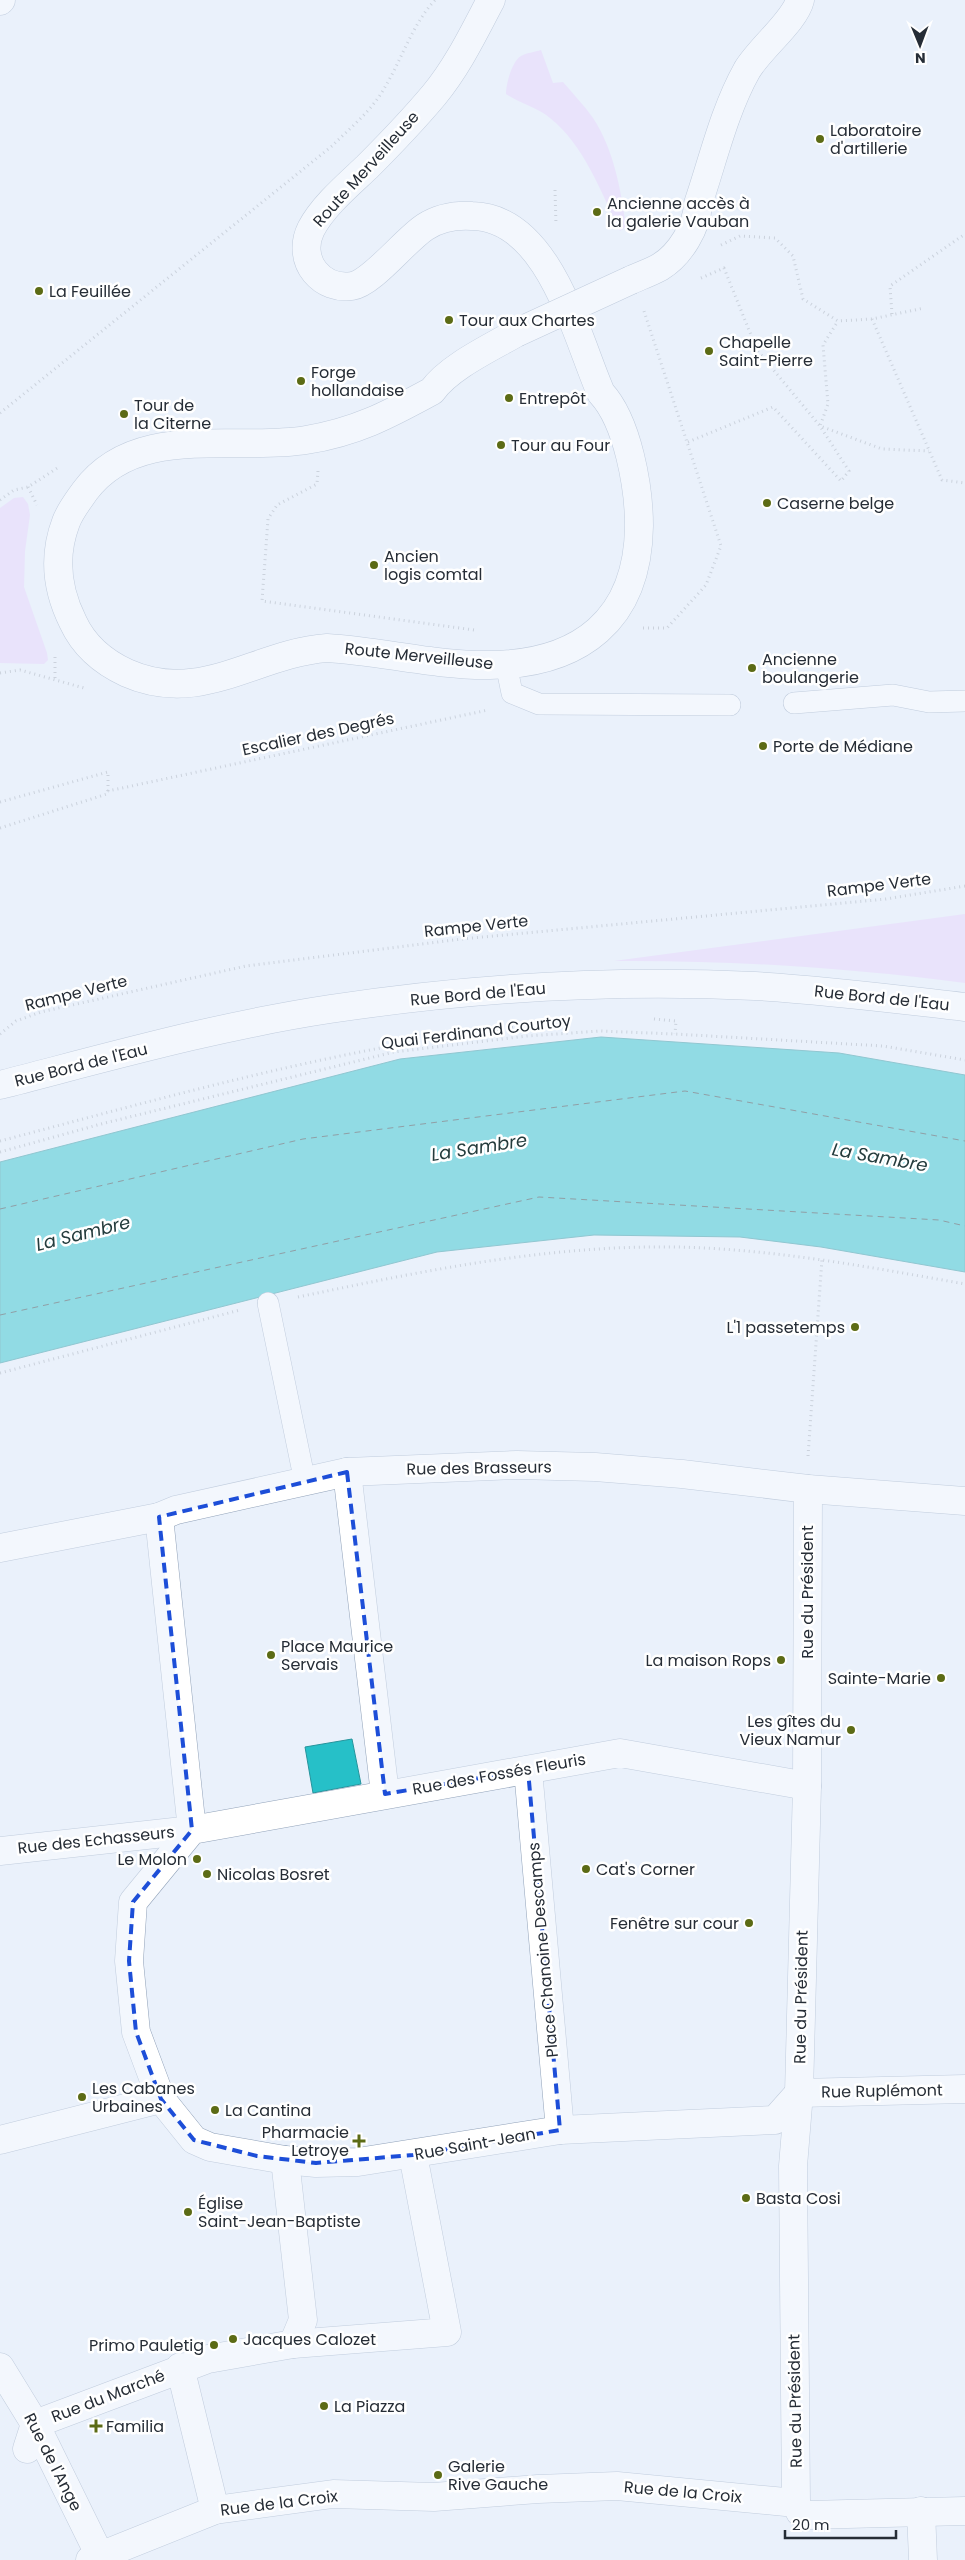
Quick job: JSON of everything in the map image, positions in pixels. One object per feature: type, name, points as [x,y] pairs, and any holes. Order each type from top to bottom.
[{"type":"street","name":"Route Merveilleuse","points":[[491,0],[461,56],[435,94],[328,207],[312,228],[307,239],[306,250],[314,272],[332,285],[344,287],[366,281],[414,235],[434,221],[449,217],[478,216],[503,223],[514,230],[538,252],[556,284],[601,393],[607,400],[622,435],[635,476],[638,503],[638,542],[632,578],[622,601],[602,627],[580,642],[550,656],[506,664],[461,663],[328,648],[305,651],[212,680],[174,685],[136,677],[115,668],[97,656],[75,627],[60,588],[58,564],[61,539],[67,518],[97,478],[125,458],[153,448],[304,441],[363,427],[432,391],[437,384],[468,361],[516,334],[636,291]]},
{"type":"street","points":[[636,291],[674,256],[685,240],[697,214],[698,204],[717,147],[744,77],[764,46],[798,9],[800,0]]},
{"type":"street","name":"Rue Bord de l'Eau","points":[[0,1085],[248,1024],[330,1010],[463,993],[577,985],[754,986],[864,995],[965,1007]]},
{"type":"street","name":"Rue des Brasseurs","points":[[0,1548],[159,1517],[176,1510],[346,1472],[517,1465],[595,1467],[682,1474],[808,1490],[965,1501]]},
{"type":"street","points":[[346,1472],[385,1794]]},
{"type":"street","name":"Rue du Président","points":[[796,2503],[793,2166],[799,2093],[807,1786],[808,1490]]},
{"type":"street","points":[[159,1517],[192,1830]]},
{"type":"street","name":"Rue des Fossés Fleuris","points":[[192,1830],[620,1753],[807,1786]]},
{"type":"street","name":"Place Chanoine Descamps","points":[[528,1770],[560,2130]]},
{"type":"street","name":"Rue des Echasseurs","points":[[0,1851],[192,1830]]},
{"type":"street","name":"Rue Saint-Jean","points":[[192,1830],[133,1902],[129,1961],[136,2032],[161,2099],[194,2140],[210,2147],[285,2160],[316,2163],[350,2162],[413,2155],[560,2130],[776,2120],[799,2093]]},
{"type":"street","name":"Rue Ruplémont","points":[[799,2093],[965,2089]]},
{"type":"street","points":[[0,2140],[161,2099]]},
{"type":"street","name":"Rue du Marché","points":[[31,2437],[180,2367],[208,2359],[293,2344],[447,2332],[413,2155]]},
{"type":"street","points":[[285,2160],[304,2320],[293,2344]]},
{"type":"street","name":"Rue de l'Ange","points":[[0,2366],[31,2437],[97,2559]]},
{"type":"street","points":[[180,2367],[215,2510]]},
{"type":"street","name":"Rue de la Croix","points":[[97,2559],[215,2510],[333,2494],[434,2497],[538,2489],[616,2486],[796,2503]]},
{"type":"street","points":[[796,2503],[800,2512],[808,2515],[965,2511]]},
{"type":"street","points":[[921,2511],[923,2560]]},
{"type":"lane","points":[[506,664],[512,693],[539,704],[730,705]]},
{"type":"lane","points":[[794,703],[893,695],[929,702],[965,702]]},
{"type":"lane","points":[[268,1303],[305,1482]]},
{"type":"path","points":[[0,413],[332,146],[366,113],[382,92],[424,12],[436,0]]},
{"type":"path","points":[[892,314],[890,286],[965,234]]},
{"type":"path","points":[[685,240],[707,251],[740,236],[775,238],[793,256],[803,300],[838,321],[872,319],[924,308]]},
{"type":"path","points":[[688,442],[773,407],[841,481],[849,471],[820,426],[757,350],[724,268],[698,279]]},
{"type":"path","points":[[602,627],[667,628],[706,585],[721,546],[688,442],[636,291]]},
{"type":"path","points":[[872,319],[942,480],[965,483]]},
{"type":"path","points":[[820,426],[828,404],[823,345],[838,321]]},
{"type":"path","points":[[820,426],[882,449],[929,451]]},
{"type":"path","points":[[304,441],[318,470],[317,484],[277,505],[268,519],[262,601],[473,629]]},
{"type":"path","name":"Escalier des Degrés","points":[[107,793],[491,709],[506,664]]},
{"type":"path","points":[[0,802],[108,772],[107,793],[0,828]]},
{"type":"path","name":"Rampe Verte","points":[[0,1034],[16,1021],[41,1012],[246,966],[462,939],[886,899],[965,886]]},
{"type":"path","points":[[651,1019],[676,1021],[675,1034]]},
{"type":"path","points":[[0,1141],[348,1054],[450,1034],[572,1021]]},
{"type":"path","name":"Quai Ferdinand Courtoy","points":[[0,1152],[101,1124],[394,1052],[527,1036],[600,1031],[675,1034],[883,1046],[965,1060]]},
{"type":"path","points":[[0,1373],[268,1303],[444,1266],[523,1255],[597,1248],[675,1247],[735,1250],[822,1259],[965,1284]]},
{"type":"path","points":[[808,1490],[808,1440],[822,1259]]},
{"type":"highlighted area","points":[[347,1472],[385,1794],[528,1770],[560,2130],[413,2155],[316,2163],[257,2156],[194,2140],[161,2099],[136,2032],[129,1961],[133,1902],[192,1830],[159,1517]]},
{"type":"shaded area","points":[[541,50],[553,83],[563,82],[593,118],[606,143],[616,171],[624,213],[626,227],[620,231],[591,170],[573,142],[545,114],[506,94],[510,73],[518,59],[525,54]]},
{"type":"shaded area","points":[[23,497],[28,504],[30,515],[25,551],[24,587],[47,653],[48,660],[44,664],[0,663],[0,508],[14,498]]},
{"type":"shaded area","points":[[965,914],[965,983],[790,966],[614,961]]},
{"type":"water","name":"La Sambre","points":[[601,1037],[839,1053],[965,1075],[965,1272],[821,1247],[740,1237],[594,1235],[437,1252],[0,1363],[0,1162],[400,1059]]},
{"type":"water","points":[[352,1739],[361,1784],[313,1793],[305,1747]]},
{"type":"ferry route","points":[[0,1209],[303,1139],[685,1091],[965,1141]]},
{"type":"ferry route","points":[[0,1315],[539,1197],[939,1220],[965,1226]]},
{"type":"place","name":"Laboratoire d'artillerie","points":[[820,139]]},
{"type":"place","name":"Ancienne accès à la galerie Vauban","points":[[597,212]]},
{"type":"place","name":"La Feuillée","points":[[39,291]]},
{"type":"place","name":"Tour aux Chartes","points":[[449,320]]},
{"type":"place","name":"Chapelle Saint-Pierre","points":[[709,351]]},
{"type":"place","name":"Forge hollandaise","points":[[301,381]]},
{"type":"place","name":"Entrepôt","points":[[509,398]]},
{"type":"place","name":"Tour de la Citerne","points":[[124,414]]},
{"type":"place","name":"Tour au Four","points":[[501,445]]},
{"type":"place","name":"Caserne belge","points":[[767,503]]},
{"type":"place","name":"Ancien logis comtal","points":[[374,565]]},
{"type":"place","name":"Ancienne boulangerie","points":[[752,668]]},
{"type":"place","name":"Porte de Médiane","points":[[763,746]]},
{"type":"place","name":"L'1 passetemps","points":[[855,1327]]},
{"type":"place","name":"Place Maurice Servais","points":[[271,1655]]},
{"type":"place","name":"La maison Rops","points":[[781,1660]]},
{"type":"place","name":"Sainte-Marie","points":[[941,1678]]},
{"type":"place","name":"Les gîtes du Vieux Namur","points":[[851,1730]]},
{"type":"place","name":"Le Molon","points":[[197,1859]]},
{"type":"place","name":"Cat's Corner","points":[[586,1869]]},
{"type":"place","name":"Nicolas Bosret","points":[[207,1874]]},
{"type":"place","name":"Fenêtre sur cour","points":[[749,1923]]},
{"type":"place","name":"Les Cabanes Urbaines","points":[[82,2097]]},
{"type":"place","name":"La Cantina","points":[[215,2110]]},
{"type":"place","name":"Pharmacie Letroye","points":[[359,2141]]},
{"type":"place","name":"Basta Cosi","points":[[746,2198]]},
{"type":"place","name":"Église Saint-Jean-Baptiste","points":[[188,2212]]},
{"type":"place","name":"Jacques Calozet","points":[[233,2339]]},
{"type":"place","name":"Primo Pauletig","points":[[214,2345]]},
{"type":"place","name":"La Piazza","points":[[324,2406]]},
{"type":"place","name":"Familia","points":[[96,2426]]},
{"type":"place","name":"Galerie Rive Gauche","points":[[438,2475]]}]
